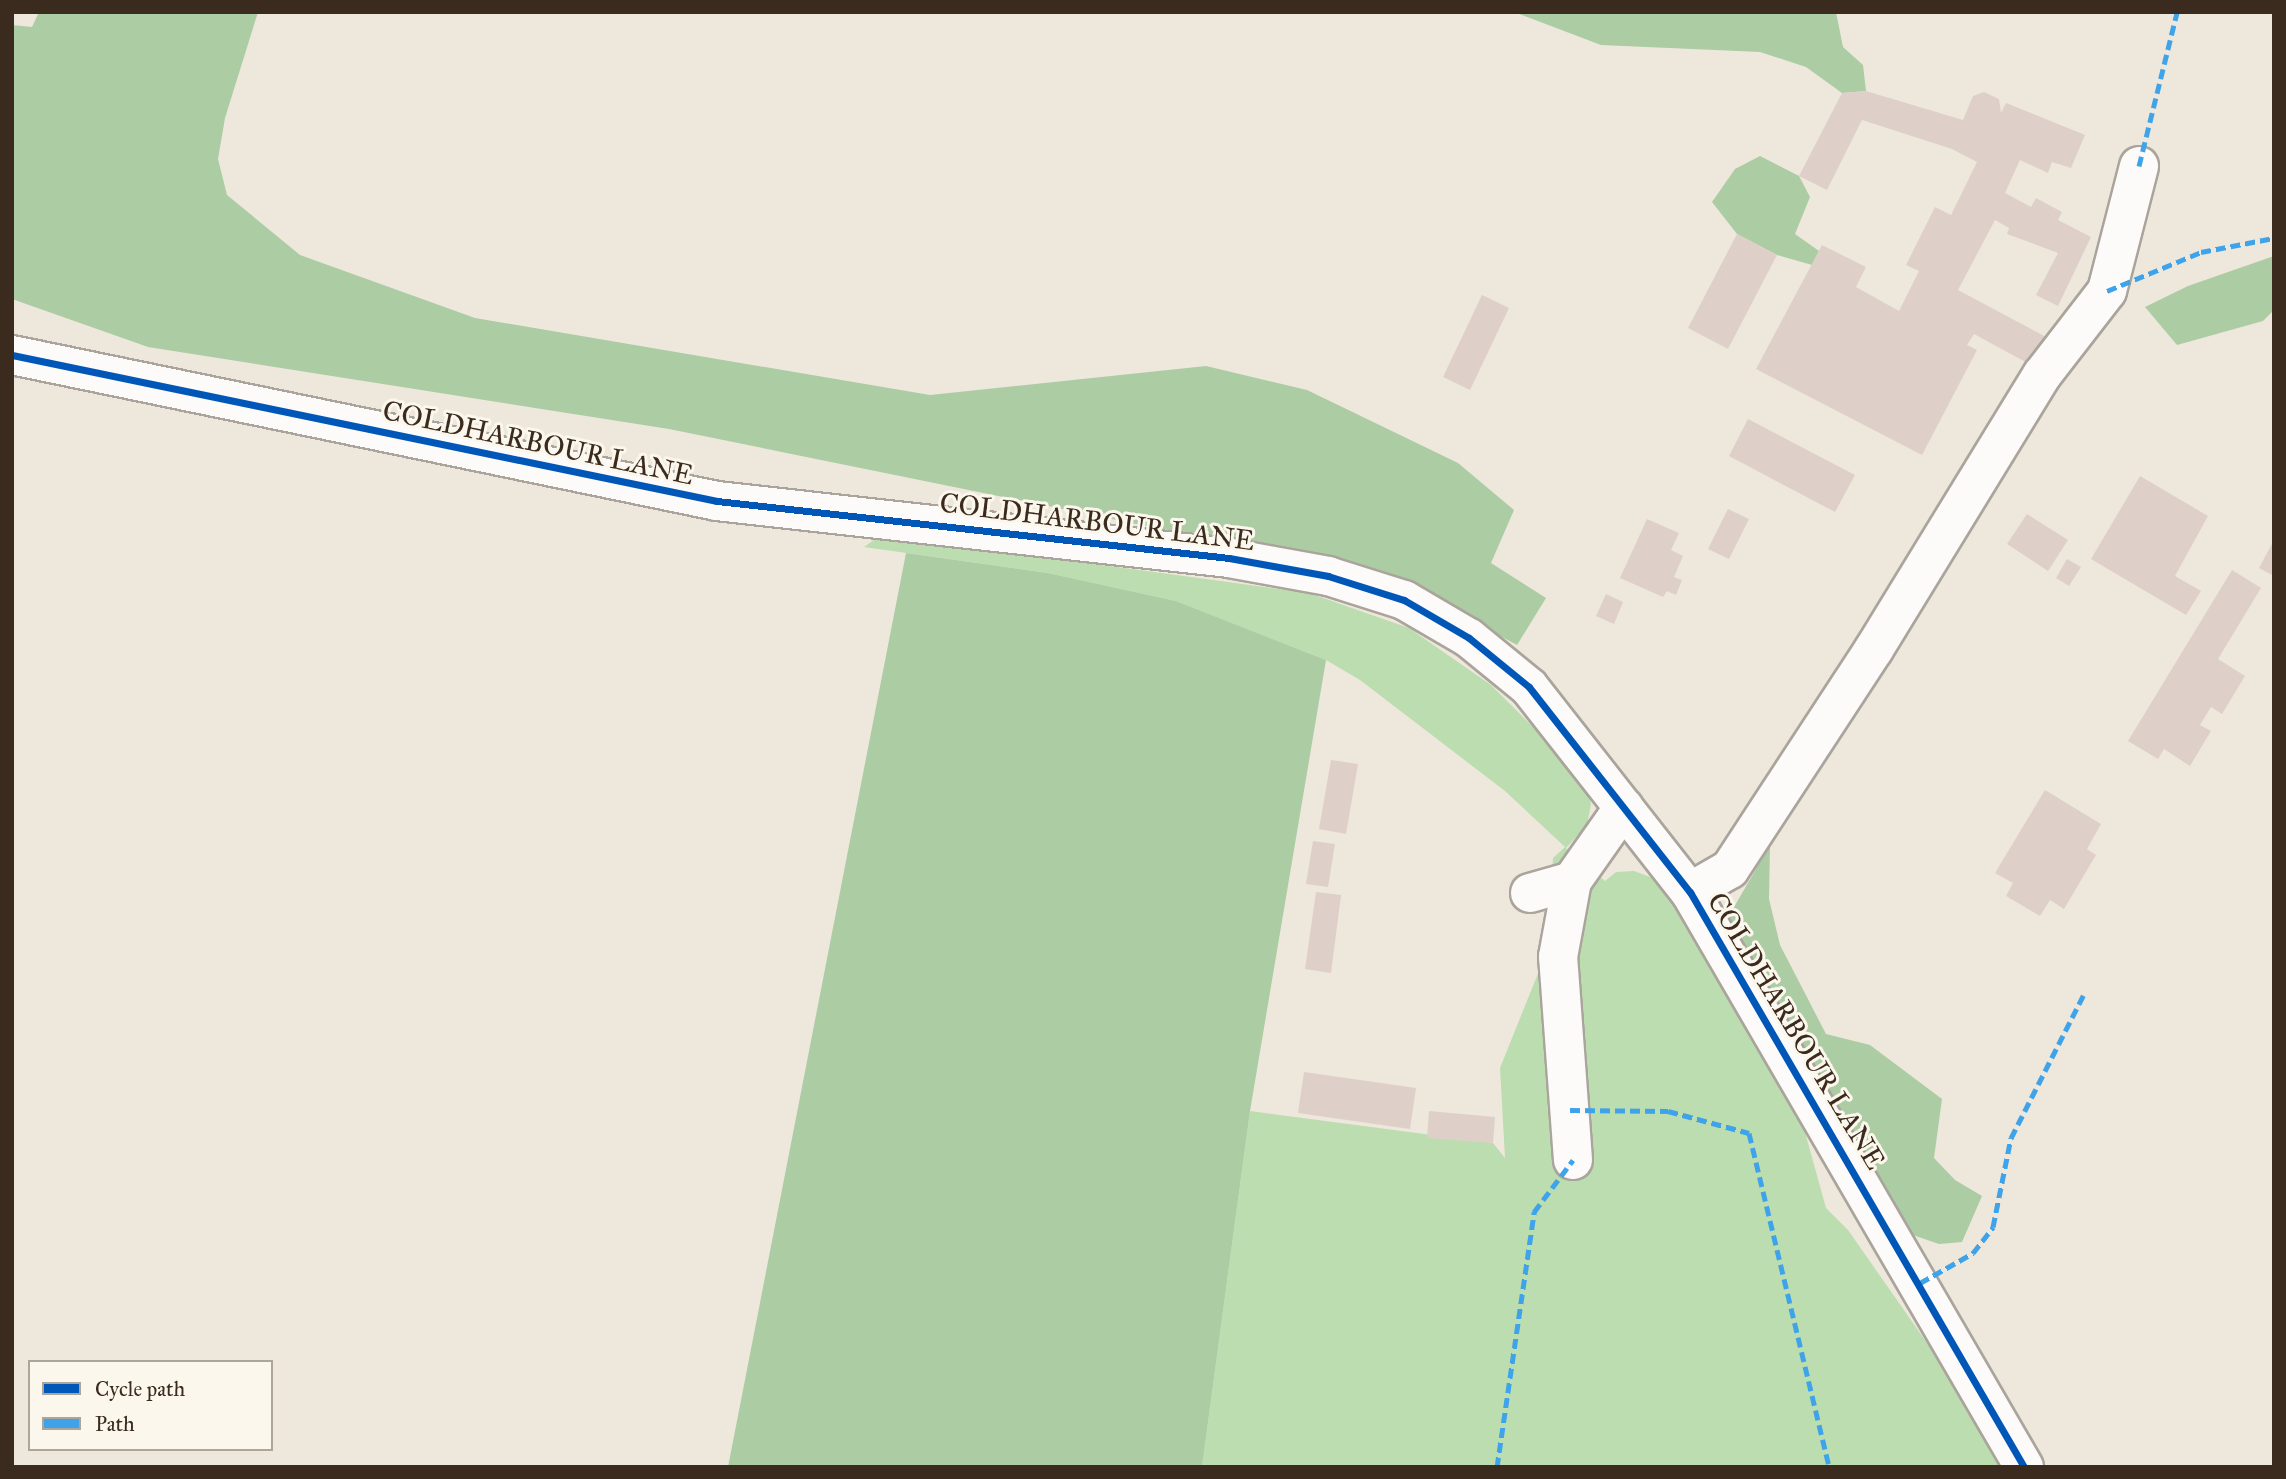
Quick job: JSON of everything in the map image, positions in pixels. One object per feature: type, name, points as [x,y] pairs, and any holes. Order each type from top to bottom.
[{"type":"street","points":[[1689,892],[1730,869],[1874,649],[2042,376],[2107,291],[2139,166]]},
{"type":"street","name":"COLDHARBOUR LANE","points":[[12,355],[717,501],[1229,558],[1328,576],[1404,600],[1469,638],[1529,687],[1689,892],[2024,1467]]},
{"type":"street","points":[[1573,1160],[1558,957],[1572,881],[1624,807]]},
{"type":"street","points":[[1530,893],[1572,881]]},
{"type":"green space","points":[[39,12],[258,12],[225,118],[218,159],[227,195],[300,255],[475,318],[930,395],[1206,366],[1307,390],[1458,463],[1514,510],[1491,563],[1546,598],[1517,645],[1406,585],[1320,554],[1156,528],[669,429],[148,347],[12,299],[12,25],[32,27]]},
{"type":"green space","points":[[1514,12],[1836,12],[1843,47],[1863,65],[1866,91],[1842,93],[1806,67],[1760,52],[1601,45]]},
{"type":"green space","points":[[1760,156],[1799,176],[1810,197],[1795,234],[1819,251],[1812,265],[1777,255],[1737,234],[1712,202],[1735,169]]},
{"type":"green space","points":[[2274,256],[2274,310],[2263,321],[2177,345],[2145,307],[2188,286]]},
{"type":"green space","points":[[881,535],[1309,593],[1409,628],[1491,685],[1585,779],[1591,804],[1587,825],[1566,848],[1605,881],[1616,872],[1634,871],[1661,881],[1784,1081],[1803,1125],[1826,1208],[1848,1230],[1934,1353],[2002,1467],[1202,1467],[1250,1111],[1493,1143],[1505,1158],[1500,1068],[1539,971],[1550,911],[1553,858],[1565,847],[1505,791],[1360,680],[1326,660],[1176,601],[1048,573],[864,547]]},
{"type":"green space","points":[[906,553],[1048,573],[1176,601],[1326,660],[1250,1111],[1202,1467],[728,1467]]},
{"type":"green space","points":[[1770,845],[1769,899],[1780,945],[1826,1034],[1870,1045],[1942,1099],[1934,1158],[1955,1180],[1982,1196],[1962,1242],[1939,1244],[1907,1233],[1723,926]]},
{"type":"building","points":[[1866,91],[1963,120],[1973,96],[1984,92],[1999,99],[2001,113],[2006,103],[2085,135],[2071,168],[2052,162],[2048,173],[2020,160],[2005,193],[2031,207],[2036,198],[2062,212],[2058,220],[2091,237],[2058,306],[2036,295],[2058,253],[2007,234],[2009,228],[1995,220],[1958,290],[2046,337],[2031,365],[1974,334],[1967,345],[1977,350],[1922,455],[1756,369],[1822,245],[1866,267],[1856,287],[1899,311],[1919,271],[1906,265],[1935,207],[1951,215],[1977,162],[1952,149],[1862,120],[1827,190],[1799,176],[1842,93]]},
{"type":"building","points":[[1737,234],[1777,255],[1728,349],[1688,328]]},
{"type":"building","points":[[1482,295],[1509,308],[1470,390],[1443,377]]},
{"type":"building","points":[[1748,419],[1855,475],[1835,512],[1729,456]]},
{"type":"building","points":[[2140,476],[2208,516],[2175,576],[2201,591],[2186,615],[2091,559]]},
{"type":"building","points":[[1728,509],[1749,519],[1729,559],[1708,549]]},
{"type":"building","points":[[2027,514],[2068,540],[2048,571],[2007,544]]},
{"type":"building","points":[[1647,519],[1679,533],[1671,550],[1683,556],[1674,577],[1682,580],[1676,595],[1667,591],[1663,597],[1620,578]]},
{"type":"building","points":[[2274,540],[2274,576],[2259,568]]},
{"type":"building","points":[[2067,559],[2081,567],[2069,586],[2056,578]]},
{"type":"building","points":[[2232,570],[2261,588],[2218,659],[2245,676],[2222,714],[2211,707],[2200,725],[2211,731],[2190,766],[2164,749],[2158,759],[2128,741]]},
{"type":"building","points":[[1606,594],[1623,602],[1614,624],[1596,616]]},
{"type":"building","points":[[1331,760],[1358,764],[1346,834],[1319,829]]},
{"type":"building","points":[[2045,790],[2101,824],[2087,849],[2096,855],[2064,909],[2050,900],[2040,916],[2006,896],[2013,883],[1995,873]]},
{"type":"building","points":[[1313,841],[1335,844],[1328,887],[1306,884]]},
{"type":"building","points":[[1316,892],[1341,895],[1331,973],[1305,969]]},
{"type":"building","points":[[1304,1072],[1416,1088],[1410,1129],[1298,1113]]},
{"type":"building","points":[[1429,1111],[1495,1117],[1493,1143],[1427,1138]]},
{"type":"marked path","points":[[2139,166],[2177,12]]},
{"type":"marked path","points":[[2107,291],[2201,252],[2274,238]]},
{"type":"marked path","points":[[1920,1283],[1973,1253],[1993,1227],[2011,1138],[2084,994]]},
{"type":"marked path","points":[[1570,1110],[1668,1111],[1749,1133],[1829,1467]]},
{"type":"marked path","points":[[1497,1467],[1534,1212],[1573,1160]]},
{"type":"cycle path","points":[[12,355],[717,501],[1229,558],[1328,576],[1404,600],[1469,638],[1529,687],[1690,892],[2024,1467]]}]
